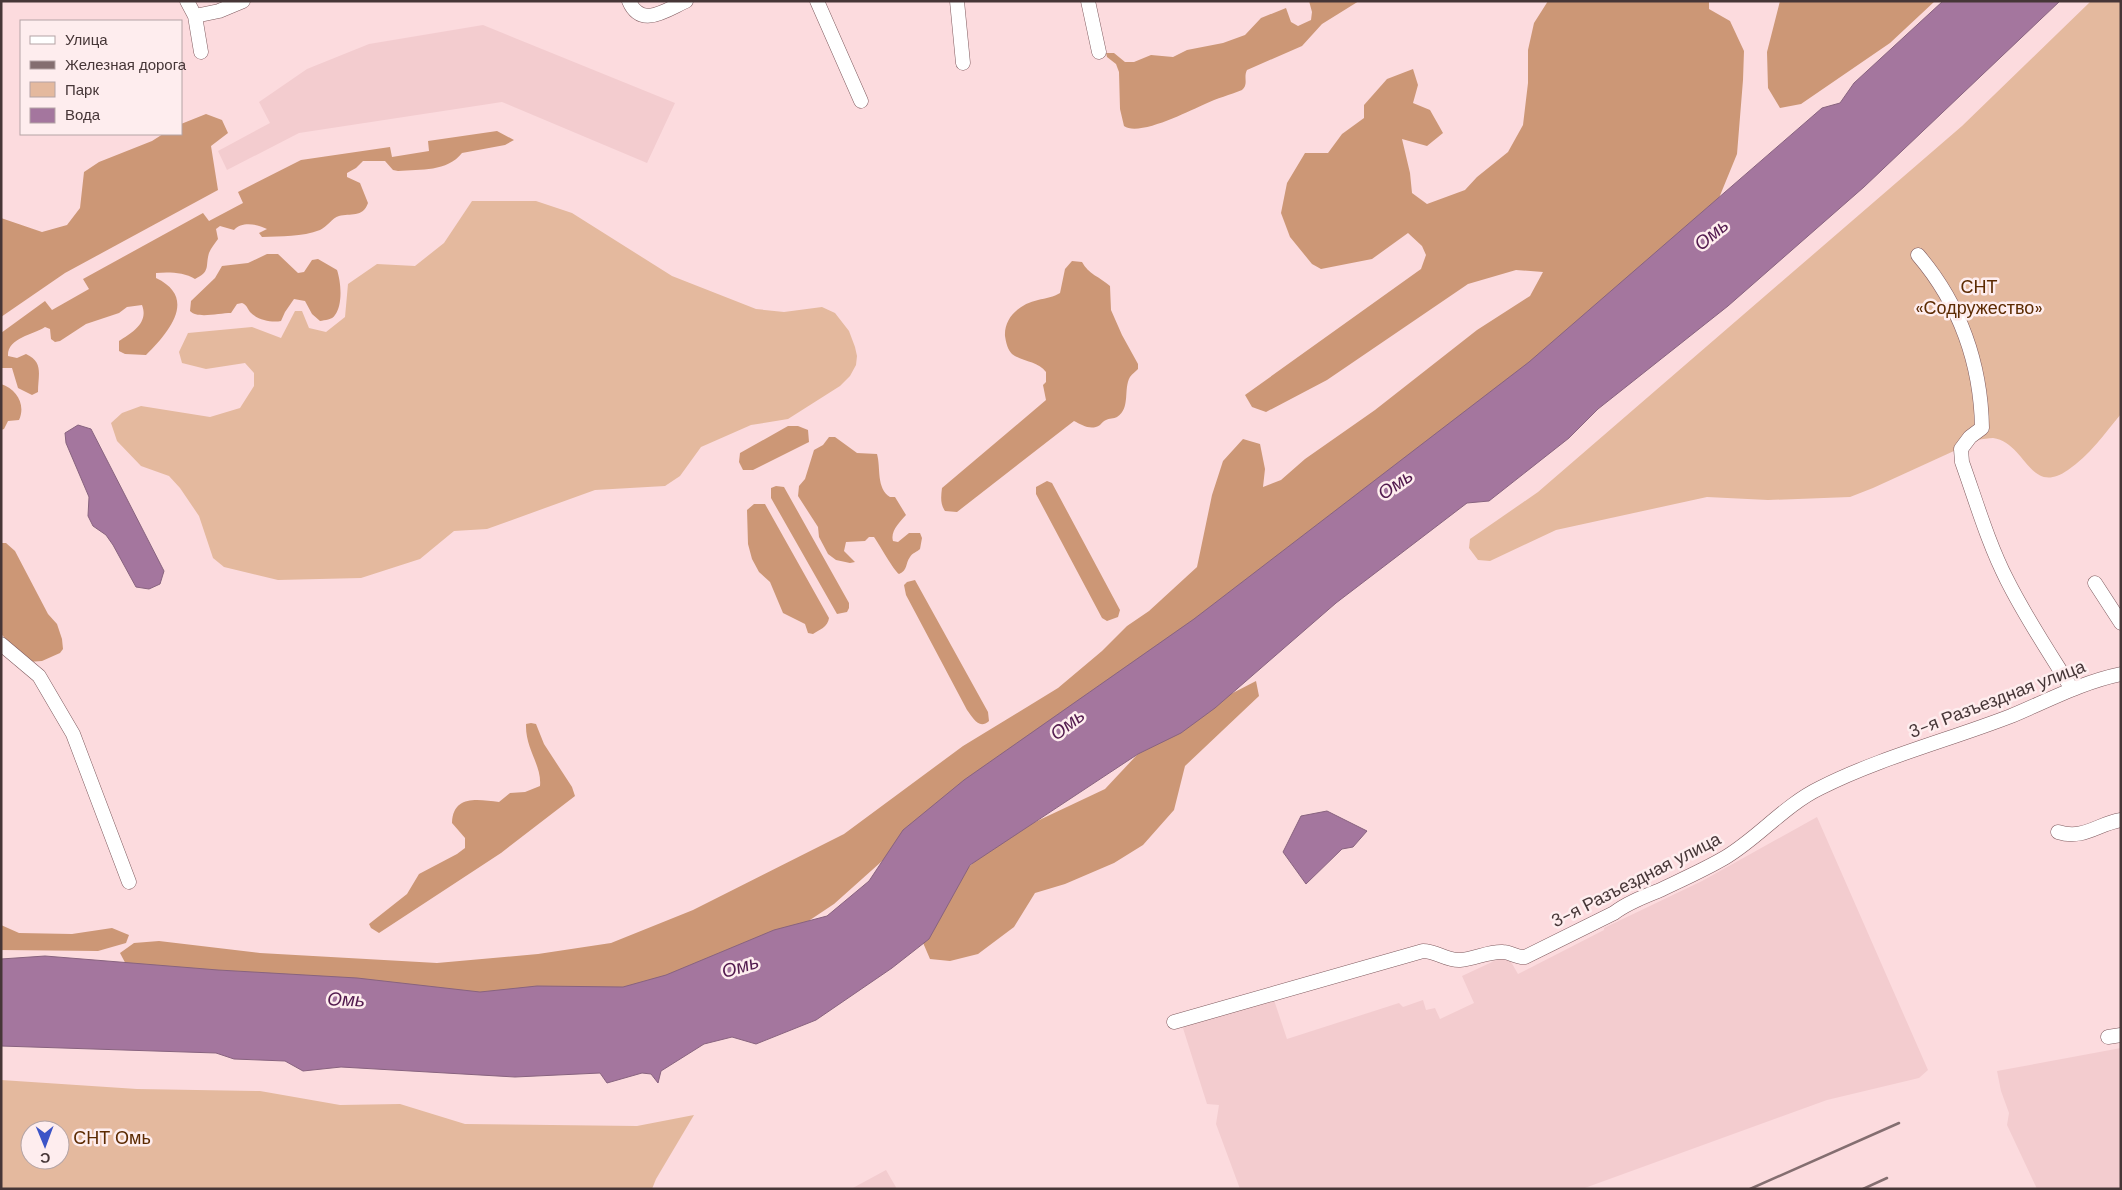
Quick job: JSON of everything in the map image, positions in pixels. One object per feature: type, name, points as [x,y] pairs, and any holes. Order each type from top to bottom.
[{"type":"street","points":[[187,1],[195,16],[201,52]]},
{"type":"street","points":[[195,16],[219,12],[243,1]]},
{"type":"street","points":[[629,1],[633,11],[641,16],[656,15],[686,1]]},
{"type":"street","points":[[817,1],[861,101]]},
{"type":"street","points":[[957,1],[963,63]]},
{"type":"street","points":[[1088,1],[1099,52]]},
{"type":"street","points":[[1918,255],[1930,269],[1957,313],[1978,376],[1982,428],[1970,437],[1961,449],[1962,462],[1995,553],[2007,580],[2072,689]]},
{"type":"street","points":[[2095,583],[2121,623]]},
{"type":"street","points":[[1,644],[39,676],[73,734],[129,882]]},
{"type":"street","name":"3-я Разъездная улица","points":[[1174,1022],[1423,951],[1460,960],[1502,952],[1520,958],[1525,957],[1614,913],[1628,904],[1694,875],[1726,856],[1772,823],[1798,801],[1820,788],[1856,772],[2012,715],[2072,689],[2121,674]]},
{"type":"street","points":[[2058,832],[2079,835],[2121,820]]},
{"type":"shaded area","points":[[1309,1],[1359,1],[1322,24],[1302,46],[1247,70],[1245,85],[1242,90],[1152,126],[1131,128],[1124,126],[1120,109],[1119,72],[1116,64],[1107,57],[1106,53],[1114,53],[1125,62],[1134,62],[1151,55],[1173,57],[1187,50],[1223,43],[1245,35],[1261,18],[1286,8],[1291,22],[1298,26],[1311,20],[1312,12]]},
{"type":"shaded area","points":[[1548,1],[1709,1],[1709,9],[1730,21],[1744,51],[1737,154],[1710,220],[1669,263],[928,820],[834,904],[789,934],[633,991],[505,999],[129,970],[120,953],[134,943],[159,941],[260,953],[437,963],[538,954],[611,943],[693,910],[844,834],[963,746],[1058,688],[1102,651],[1127,626],[1149,611],[1197,567],[1212,495],[1223,461],[1243,439],[1260,444],[1265,469],[1263,487],[1281,480],[1305,459],[1375,410],[1477,330],[1530,296],[1543,272],[1516,270],[1468,284],[1327,380],[1266,412],[1252,407],[1245,395],[1421,269],[1426,255],[1422,246],[1408,233],[1372,259],[1321,269],[1312,264],[1290,237],[1281,213],[1287,183],[1305,153],[1328,153],[1342,134],[1364,118],[1364,105],[1387,79],[1413,69],[1418,85],[1413,103],[1430,110],[1443,133],[1427,146],[1402,139],[1410,173],[1412,193],[1427,204],[1465,190],[1477,177],[1508,152],[1523,125],[1528,83],[1528,50],[1534,23]]},
{"type":"shaded area","points":[[1780,1],[1935,1],[1890,43],[1801,104],[1780,108],[1768,88],[1767,52]]},
{"type":"shaded area","points":[[483,25],[675,103],[647,163],[502,102],[299,133],[227,170],[218,151],[270,123],[259,102],[307,69],[369,44]]},
{"type":"shaded area","points":[[206,114],[222,120],[228,133],[211,146],[218,190],[65,273],[1,317],[1,218],[42,232],[67,225],[80,208],[84,172],[99,162],[152,141],[161,135],[182,135],[182,124]]},
{"type":"shaded area","points":[[497,131],[514,140],[505,145],[462,153],[449,164],[441,167],[398,171],[393,170],[385,161],[363,161],[347,173],[347,177],[360,183],[368,203],[366,208],[360,213],[336,217],[320,230],[299,235],[262,237],[259,233],[267,229],[259,226],[245,224],[234,230],[220,226],[216,229],[218,239],[209,253],[207,268],[203,274],[195,279],[181,274],[156,273],[156,278],[169,286],[175,295],[177,305],[170,326],[146,355],[125,354],[119,351],[119,341],[134,331],[141,322],[144,311],[142,305],[127,307],[119,313],[86,324],[60,341],[55,342],[51,339],[50,329],[45,327],[16,341],[9,350],[8,356],[17,358],[26,354],[32,357],[38,365],[38,392],[32,395],[18,388],[12,368],[1,368],[1,333],[45,301],[52,310],[89,289],[83,279],[203,213],[209,221],[243,203],[238,192],[301,160],[390,147],[392,157],[429,151],[428,141]]},
{"type":"shaded area","points":[[267,254],[278,254],[298,273],[304,272],[312,260],[318,259],[337,270],[340,281],[340,299],[338,310],[334,317],[320,321],[312,314],[305,301],[294,299],[281,321],[277,322],[257,317],[242,303],[237,304],[231,313],[198,315],[190,311],[191,301],[215,278],[222,266],[248,263]]},
{"type":"shaded area","points":[[1072,261],[1082,262],[1091,272],[1110,286],[1111,310],[1138,364],[1138,369],[1128,382],[1124,409],[1117,417],[1105,420],[1097,427],[1087,427],[1074,421],[957,512],[945,511],[941,497],[942,488],[1046,400],[1043,385],[1046,382],[1046,372],[1043,368],[1012,354],[1007,344],[1005,329],[1010,317],[1019,308],[1031,302],[1060,293],[1065,269]]},
{"type":"shaded area","points":[[1,384],[7,386],[19,398],[21,414],[19,420],[8,421],[4,429],[1,430]]},
{"type":"shaded area","points":[[788,426],[798,426],[808,430],[809,442],[753,470],[743,470],[739,462],[740,453]]},
{"type":"shaded area","points":[[829,437],[835,437],[857,453],[877,454],[883,488],[890,497],[895,497],[906,515],[894,530],[893,541],[898,542],[909,533],[920,533],[922,538],[920,549],[911,556],[905,569],[899,574],[874,537],[869,537],[865,541],[846,542],[844,551],[855,562],[850,563],[836,560],[828,554],[819,537],[818,527],[798,496],[799,486],[805,479],[814,450],[823,445]]},
{"type":"shaded area","points":[[1047,481],[1052,483],[1120,610],[1118,617],[1107,621],[1102,618],[1036,494],[1036,487]]},
{"type":"shaded area","points":[[776,486],[784,487],[849,603],[847,612],[837,614],[771,498],[771,488]]},
{"type":"shaded area","points":[[754,504],[765,504],[829,618],[825,626],[813,634],[808,633],[805,624],[783,613],[770,582],[759,572],[752,559],[748,544],[747,510]]},
{"type":"shaded area","points":[[1,543],[6,543],[15,551],[48,614],[57,624],[63,649],[60,653],[42,661],[28,662],[1,634]]},
{"type":"shaded area","points":[[915,580],[988,712],[989,721],[979,724],[967,710],[906,595],[904,585]]},
{"type":"shaded area","points":[[1256,681],[1259,696],[1185,766],[1174,810],[1143,845],[1114,863],[1065,884],[1035,893],[1014,927],[978,954],[950,961],[930,959],[921,938],[947,887],[999,839],[1105,789],[1150,741],[1192,714]]},
{"type":"shaded area","points":[[526,724],[536,724],[544,744],[572,787],[575,796],[501,853],[379,933],[371,928],[369,924],[407,894],[419,874],[465,848],[465,838],[452,823],[453,814],[457,807],[462,803],[476,800],[499,802],[510,793],[525,792],[540,786],[539,771],[526,733]]},
{"type":"shaded area","points":[[1817,817],[1928,1070],[1919,1078],[1827,1100],[1582,1189],[1240,1189],[1216,1124],[1219,1105],[1207,1104],[1182,1025],[1274,1000],[1287,1039],[1399,1003],[1403,1007],[1423,1000],[1426,1010],[1435,1008],[1440,1019],[1474,1003],[1462,976],[1507,955],[1518,974],[1604,930],[1604,928],[1702,881]]},
{"type":"shaded area","points":[[1,925],[19,933],[72,934],[112,928],[129,935],[126,943],[98,951],[1,950]]},
{"type":"shaded area","points":[[2121,1048],[2121,1189],[2037,1189],[2007,1125],[2009,1113],[2001,1091],[1997,1071]]},
{"type":"shaded area","points":[[886,1170],[897,1189],[851,1189]]},
{"type":"green space","name":"СНТ «Содружество»","points":[[2091,1],[2121,1],[2121,414],[2083,458],[2068,470],[2055,477],[2045,477],[2036,473],[2014,449],[2004,442],[1993,438],[1983,439],[1850,497],[1768,500],[1707,497],[1556,530],[1490,561],[1478,560],[1469,548],[1470,539],[1538,492],[1962,126]]},
{"type":"green space","points":[[472,201],[536,201],[572,213],[672,276],[756,309],[784,312],[822,307],[835,313],[849,331],[857,356],[856,365],[850,376],[840,386],[788,419],[751,425],[701,447],[680,476],[665,486],[595,490],[487,529],[454,531],[420,559],[361,578],[278,580],[224,567],[213,558],[199,516],[180,488],[169,476],[141,466],[117,441],[111,423],[122,413],[141,406],[210,417],[240,408],[254,386],[254,373],[245,363],[206,369],[182,363],[179,352],[188,333],[252,327],[281,338],[295,311],[302,311],[309,328],[326,332],[345,317],[348,284],[377,264],[415,266],[444,243]]},
{"type":"green space","name":"СНТ Омь","points":[[1,1080],[137,1089],[260,1091],[340,1105],[400,1104],[465,1124],[637,1126],[694,1115],[652,1189],[1,1189]]},
{"type":"water","name":"Омь","points":[[1943,1],[2060,1],[1864,187],[1728,306],[1598,409],[1569,438],[1489,501],[1467,503],[1336,603],[1215,708],[1181,733],[1138,754],[970,865],[929,939],[892,968],[816,1020],[756,1044],[732,1037],[704,1044],[661,1071],[658,1083],[651,1074],[642,1073],[607,1083],[600,1073],[515,1077],[341,1067],[303,1071],[285,1061],[234,1059],[216,1053],[1,1046],[1,959],[45,956],[218,970],[357,978],[480,992],[537,986],[623,987],[666,975],[774,930],[827,916],[869,881],[903,830],[964,780],[1194,619],[1529,362],[1822,108],[1840,103],[1854,83]]},
{"type":"water","points":[[78,425],[91,429],[164,571],[160,584],[149,589],[136,587],[106,535],[93,526],[88,516],[89,497],[66,443],[65,433]]},
{"type":"water","points":[[1327,811],[1367,831],[1353,847],[1342,849],[1306,884],[1283,852],[1301,816]]},
{"type":"railway","points":[[1750,1189],[1899,1123]]},
{"type":"railway","points":[[1863,1189],[1887,1178]]}]
